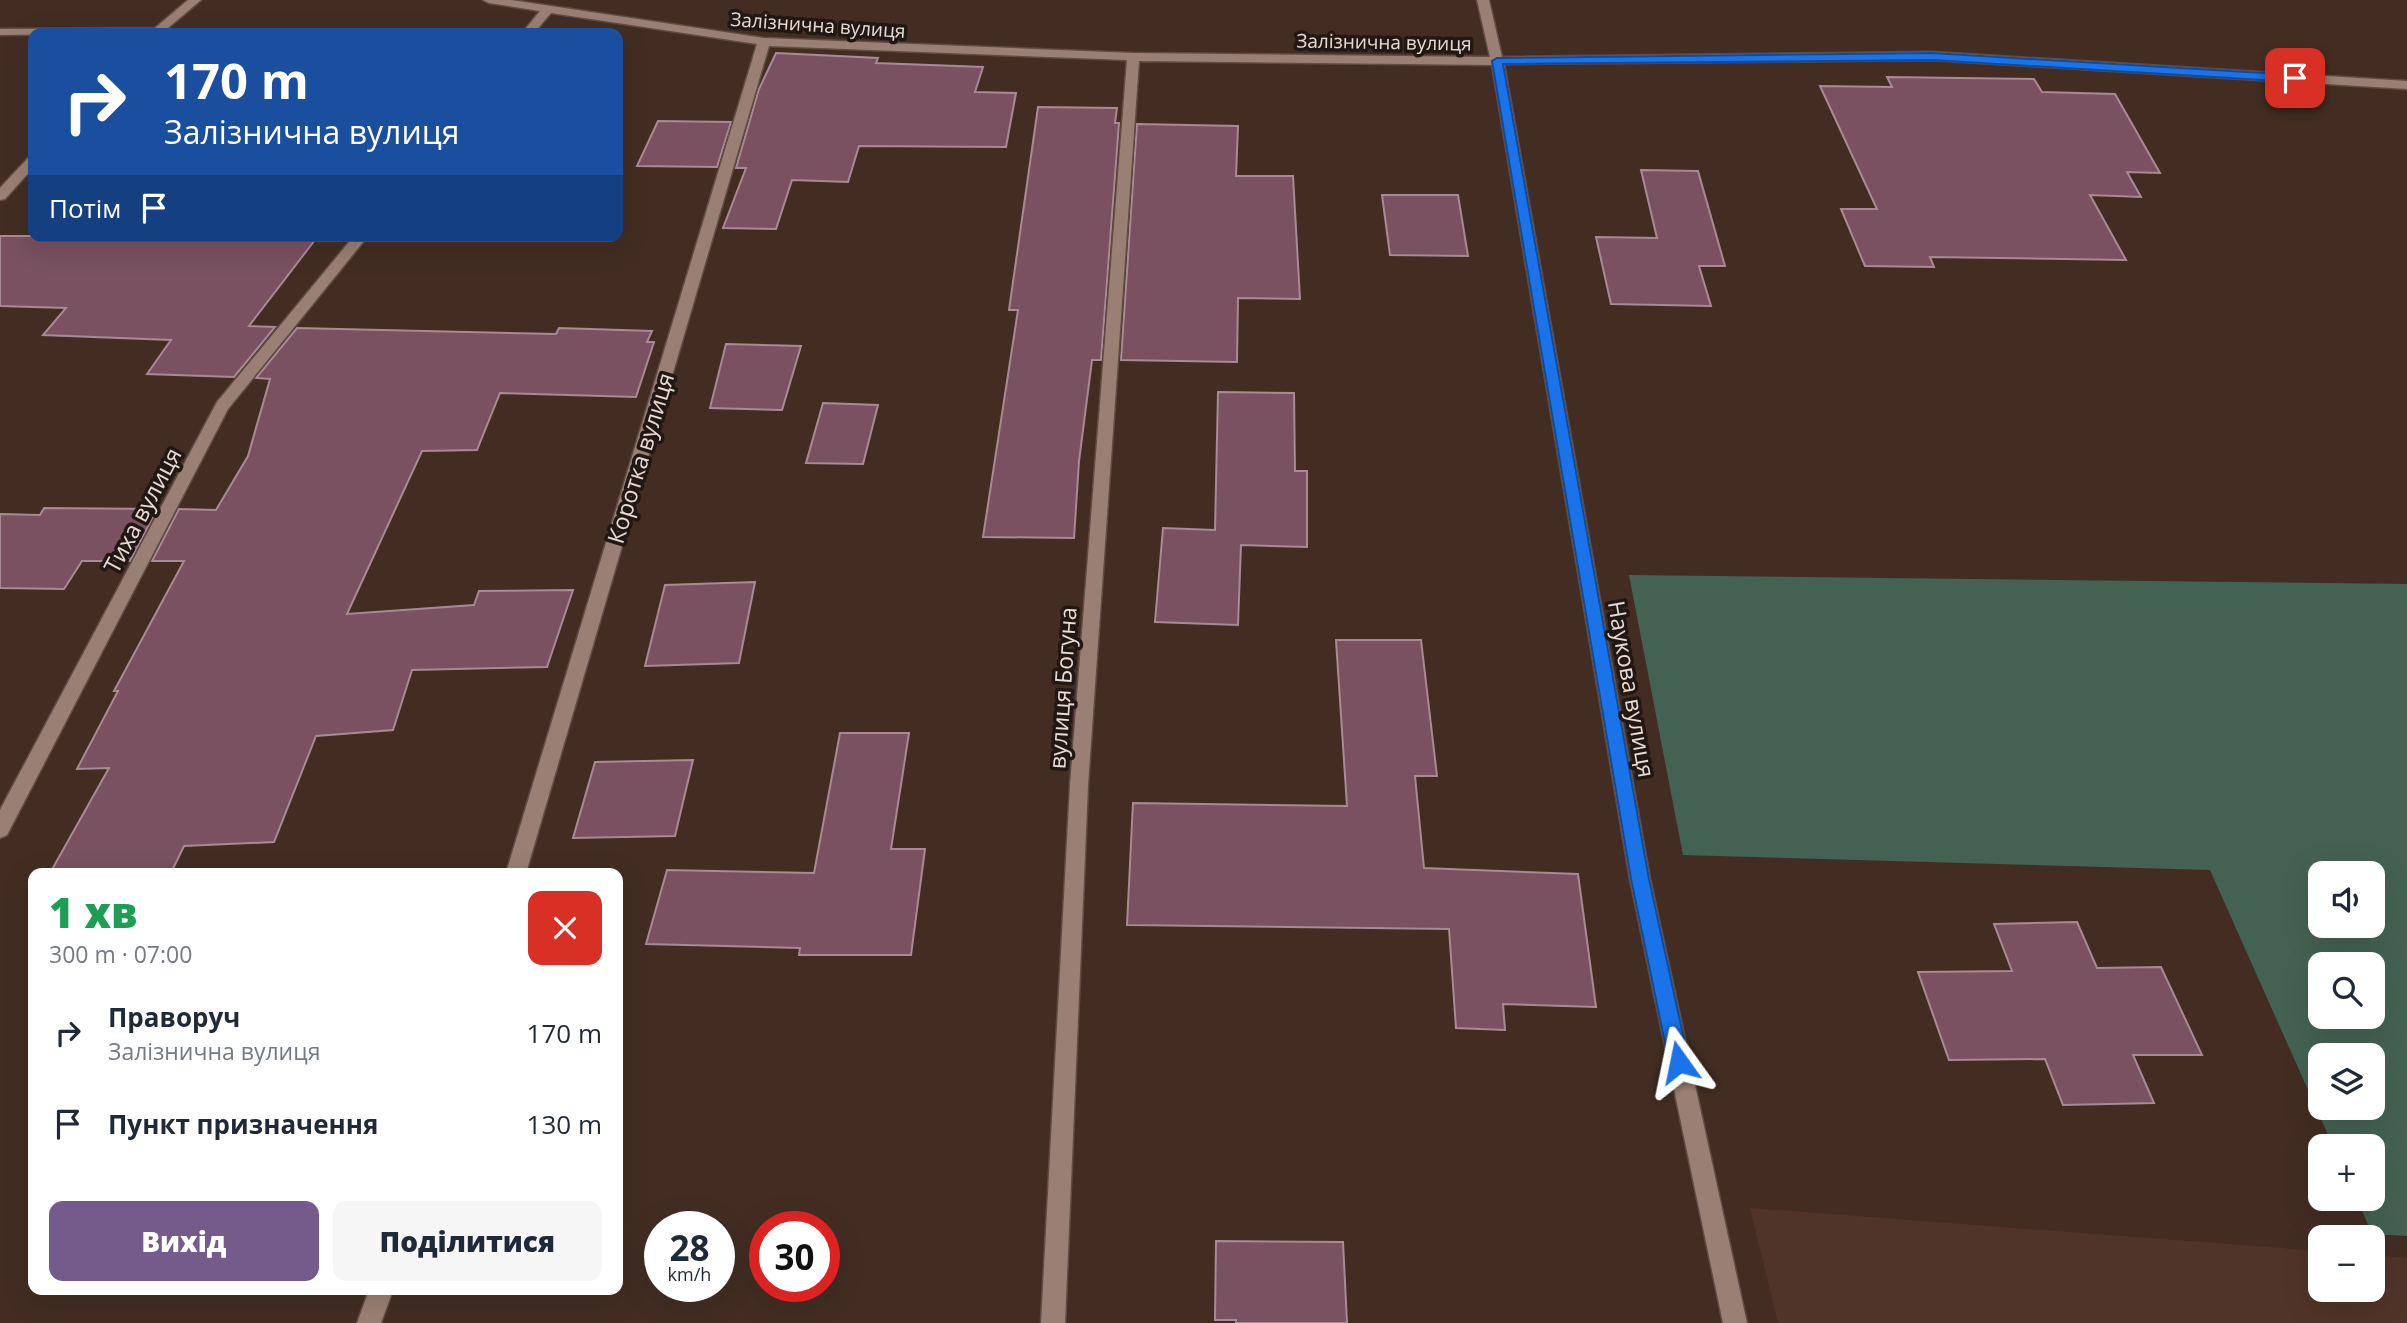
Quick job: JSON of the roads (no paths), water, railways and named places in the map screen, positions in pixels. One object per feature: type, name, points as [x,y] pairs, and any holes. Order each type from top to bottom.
[{"type":"street","points":[[161,28],[195,0]]},
{"type":"street","name":"Залізнична вулиця","points":[[489,0],[764,42],[1133,57],[1497,61],[1932,56],[2407,85]]},
{"type":"street","name":"Наукова вулиця","points":[[1483,0],[1497,61],[1640,879],[1735,1323]]},
{"type":"street","points":[[532,28],[547,10]]},
{"type":"street","points":[[0,32],[28,32]]},
{"type":"street","name":"Коротка вулиця","points":[[517,868],[764,42]]},
{"type":"street","name":"вулиця Богуна","points":[[1053,1323],[1079,785],[1133,57]]},
{"type":"street","points":[[0,196],[28,166]]},
{"type":"street","name":"Тиха вулиця","points":[[0,829],[222,406],[356,242]]},
{"type":"street","points":[[369,1323],[379,1295]]}]
